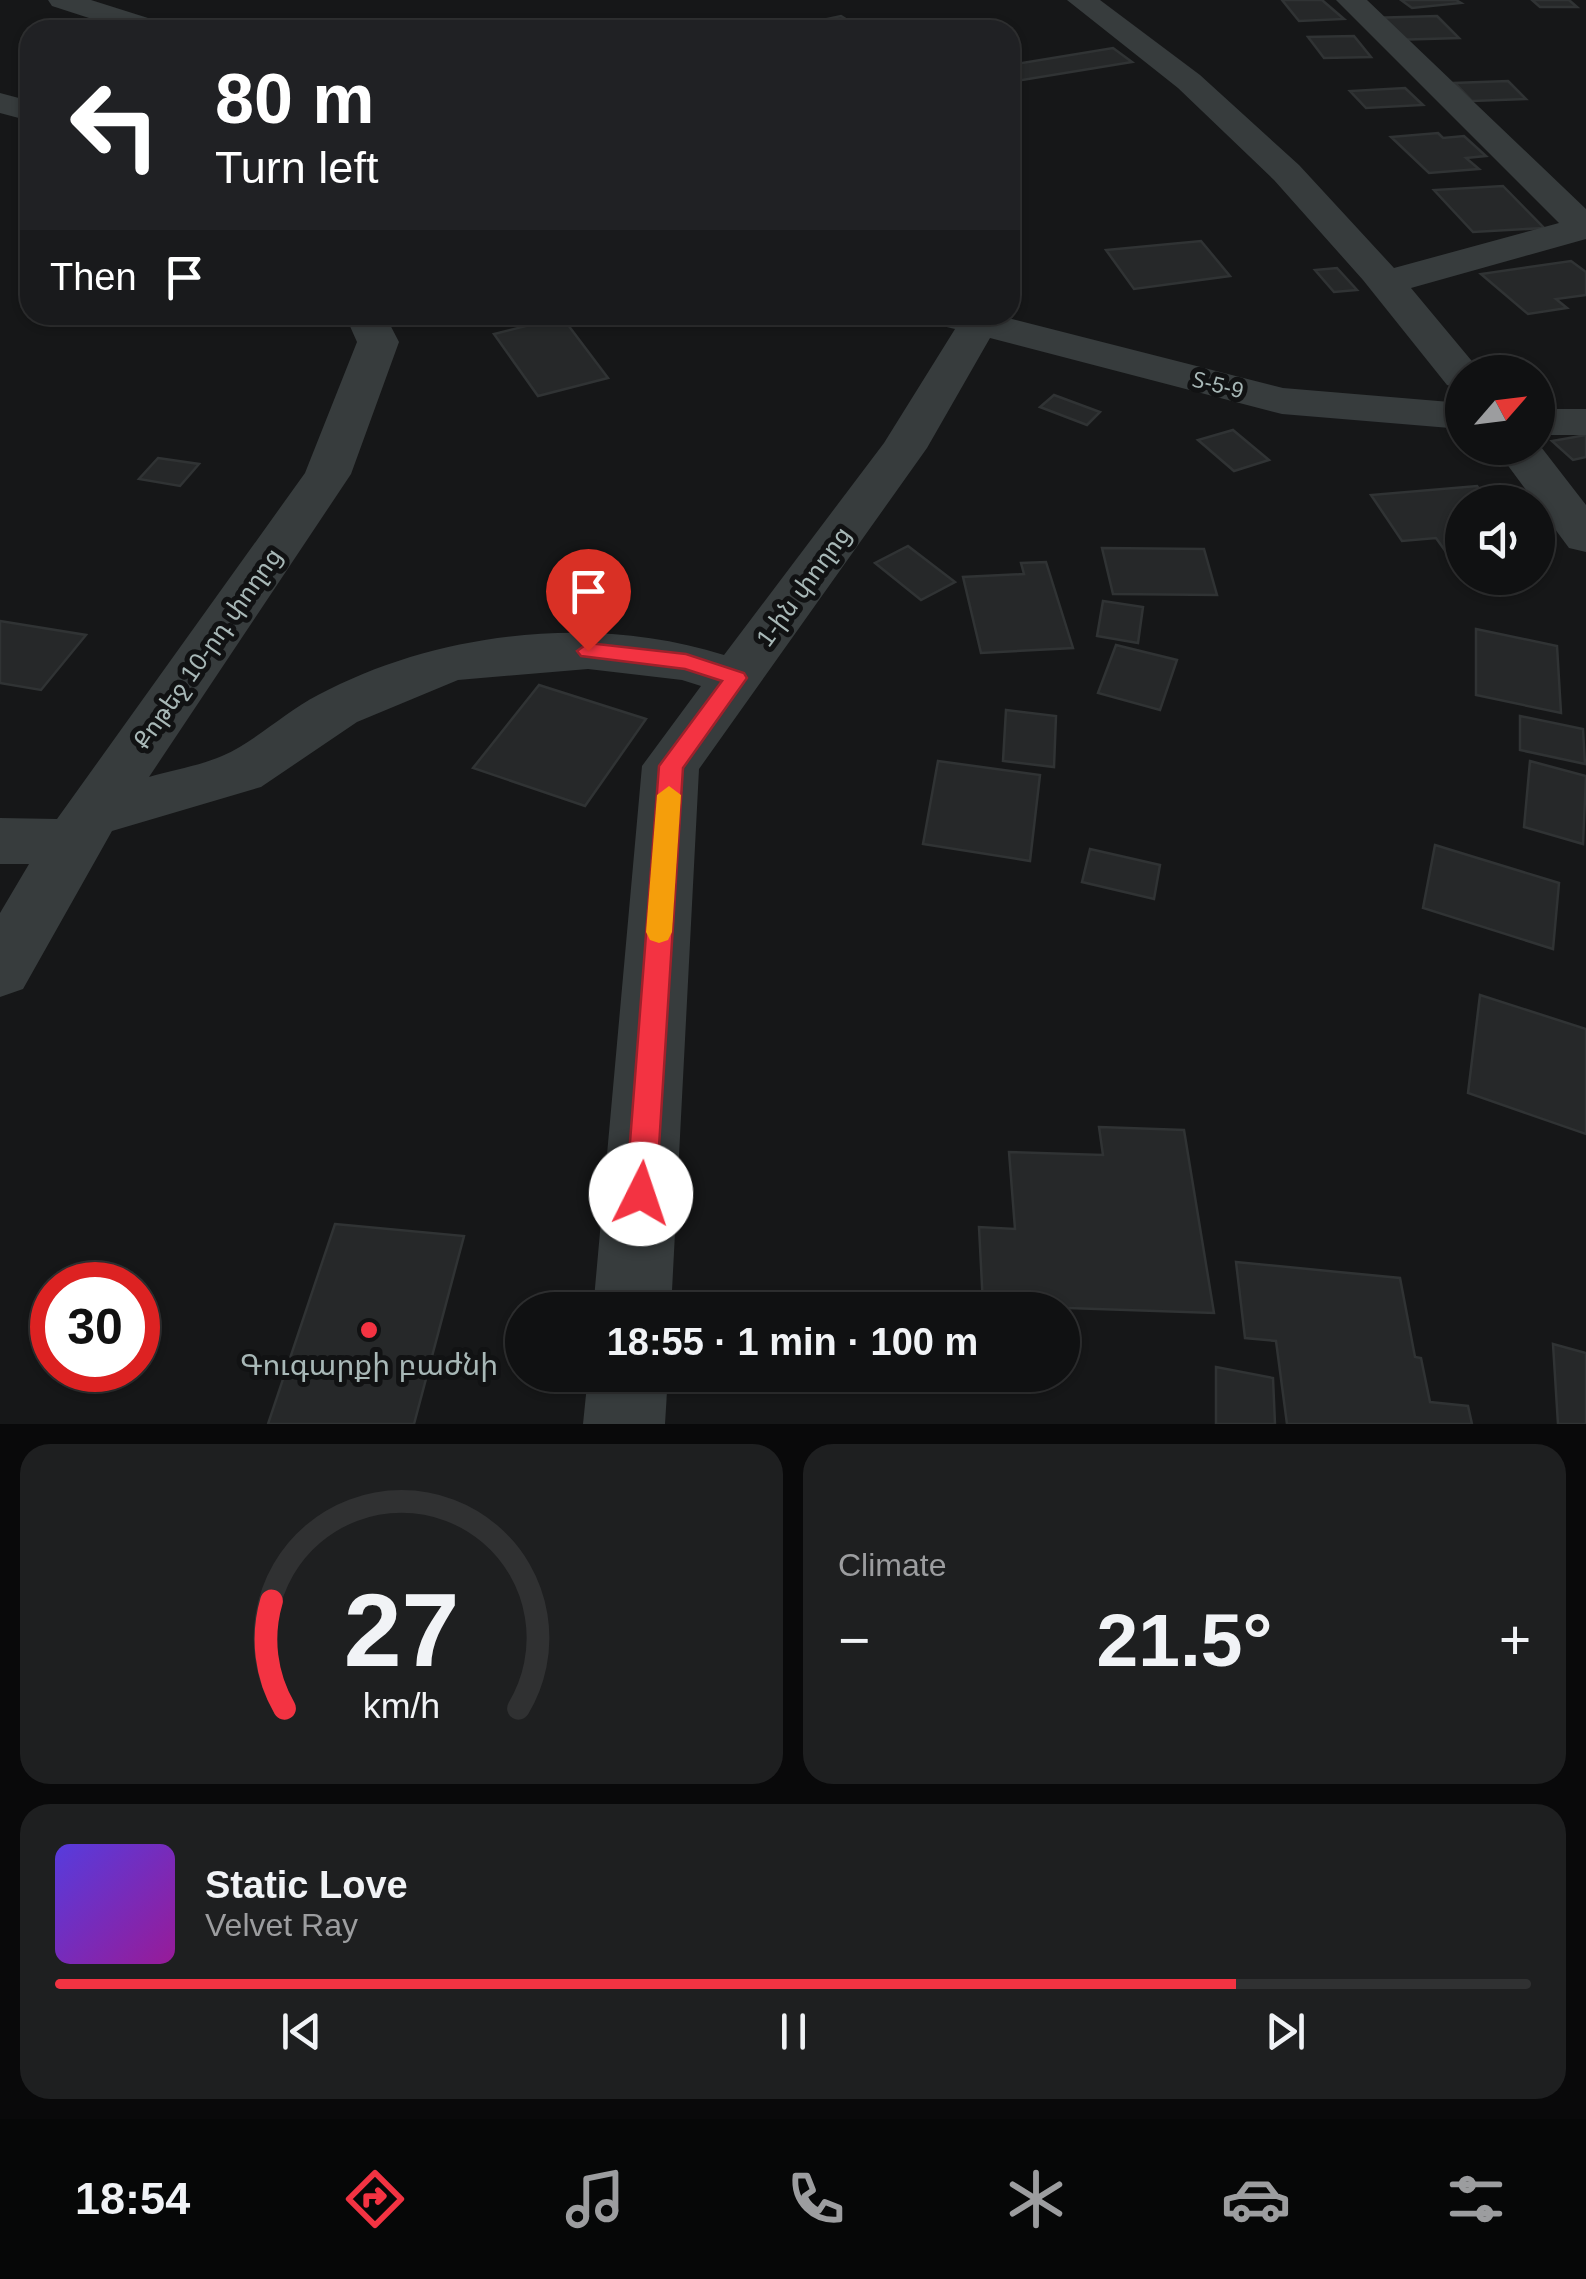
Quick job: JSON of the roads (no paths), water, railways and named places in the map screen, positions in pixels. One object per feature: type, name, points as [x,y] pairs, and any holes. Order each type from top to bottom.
[{"type":"street","points":[[62,0],[125,20]]},
{"type":"street","points":[[1081,0],[1122,27],[1266,148],[1387,282],[1445,355]]},
{"type":"street","points":[[1350,0],[1585,227]]},
{"type":"street","points":[[1387,282],[1585,227]]},
{"type":"street","name":"Քոթեջ 10-րդ փողոց","points":[[0,970],[82,829],[328,474],[378,342],[370,325]]},
{"type":"street","name":"1-ին փողոց","points":[[633,1292],[671,766],[904,448],[960,325]]},
{"type":"street","name":"Տ-5-9","points":[[986,325],[1282,401],[1445,415]]},
{"type":"street","points":[[1555,422],[1586,422]]},
{"type":"street","points":[[1531,465],[1586,537]]},
{"type":"street","points":[[0,841],[82,829],[240,772],[338,708],[450,662],[588,651],[686,662],[736,678]]},
{"type":"street","points":[[624,1424],[627,1392]]},
{"type":"place","name":"Գուգարքի բաժնի","points":[[369,1330]]}]
